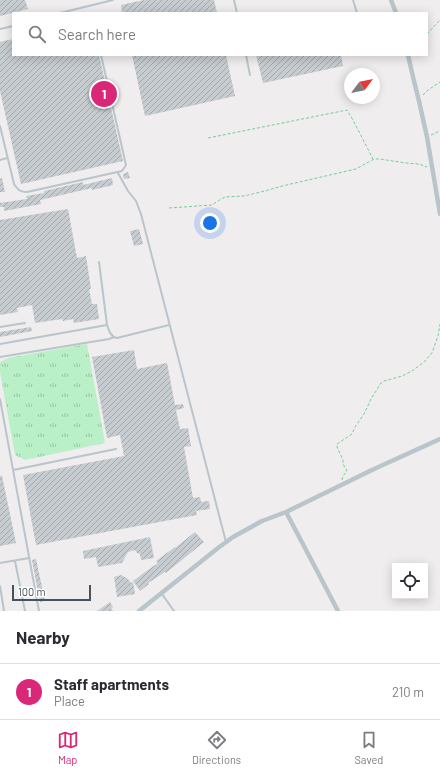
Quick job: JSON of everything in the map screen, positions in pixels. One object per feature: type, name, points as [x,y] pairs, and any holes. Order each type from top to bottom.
[{"type":"street","points":[[391,0],[396,12]]},
{"type":"street","points":[[408,56],[427,138],[440,214]]},
{"type":"street","points":[[139,611],[226,542],[262,521],[286,512],[440,439]]},
{"type":"street","points":[[286,512],[338,611]]},
{"type":"lane","points":[[64,12],[113,0]]},
{"type":"lane","points":[[234,0],[237,12]]},
{"type":"lane","points":[[353,0],[357,12]]},
{"type":"lane","points":[[0,29],[12,26]]},
{"type":"lane","points":[[0,126],[14,184],[21,192],[118,173],[125,169],[126,165],[101,56]]},
{"type":"lane","points":[[246,56],[250,75]]},
{"type":"lane","points":[[0,160],[7,158]]},
{"type":"lane","points":[[118,173],[128,192],[139,206],[226,542]]},
{"type":"lane","points":[[99,262],[107,325],[114,337]]},
{"type":"lane","points":[[0,327],[26,323]]},
{"type":"lane","points":[[0,344],[107,325]]},
{"type":"lane","points":[[0,357],[114,337],[117,338],[169,325]]},
{"type":"lane","points":[[0,399],[39,611]]},
{"type":"lane","points":[[13,470],[116,449]]},
{"type":"lane","points":[[0,563],[29,558]]},
{"type":"lane","points":[[15,561],[25,611]]},
{"type":"lane","points":[[0,586],[4,611]]},
{"type":"lane","points":[[162,593],[174,611]]},
{"type":"path","points":[[428,33],[440,20]]},
{"type":"path","points":[[419,101],[425,92],[440,82]]},
{"type":"path","points":[[208,138],[347,110],[354,120],[374,159]]},
{"type":"path","points":[[427,138],[440,131]]},
{"type":"path","points":[[169,208],[212,205],[226,197],[244,196],[356,168],[374,159],[419,164],[433,170]]},
{"type":"path","points":[[343,484],[342,476],[347,471],[343,464],[337,444],[352,434],[381,383],[412,371],[424,362],[432,353],[440,324]]},
{"type":"green space","points":[[87,344],[105,443],[25,460],[15,455],[0,372],[0,362],[8,358]]},
{"type":"building","points":[[0,0],[25,0],[28,9],[0,16]]},
{"type":"building","points":[[144,0],[214,0],[217,12],[122,12],[121,5]]},
{"type":"building","points":[[12,39],[12,56],[99,56],[123,161],[21,184],[0,91],[0,42]]},
{"type":"building","points":[[132,56],[226,56],[235,96],[145,116]]},
{"type":"building","points":[[256,56],[341,56],[343,66],[263,83]]},
{"type":"building","points":[[128,172],[130,178],[124,179],[123,174]]},
{"type":"building","points":[[2,178],[5,192],[0,192],[0,179]]},
{"type":"building","points":[[112,178],[113,185],[92,190],[92,188],[40,200],[41,204],[4,211],[4,207],[0,207],[0,203],[27,199],[26,196],[44,193],[44,191],[83,182],[83,185]]},
{"type":"building","points":[[68,209],[77,258],[86,256],[92,304],[97,304],[99,319],[74,323],[73,319],[63,321],[62,319],[35,323],[32,305],[17,308],[18,312],[0,315],[0,220]]},
{"type":"building","points":[[139,229],[143,244],[134,246],[130,231]]},
{"type":"building","points":[[31,327],[32,331],[0,337],[0,332]]},
{"type":"building","points":[[134,350],[137,369],[167,363],[175,405],[183,404],[184,408],[176,410],[180,429],[188,428],[191,446],[184,447],[193,498],[200,497],[201,502],[209,501],[210,509],[196,511],[197,515],[36,545],[23,475],[124,456],[120,435],[107,438],[92,357]]},
{"type":"building","points":[[0,476],[2,476],[16,543],[0,546]]},
{"type":"building","points":[[195,532],[204,542],[166,573],[165,572],[148,583],[149,584],[140,591],[133,581],[158,563],[156,561]]},
{"type":"building","points":[[150,537],[154,558],[141,560],[140,554],[135,550],[128,552],[122,563],[98,567],[96,557],[84,559],[83,551]]},
{"type":"building","points":[[36,559],[45,601],[40,602],[32,560]]},
{"type":"building","points":[[121,575],[128,579],[131,583],[133,582],[135,594],[117,597],[114,577]]},
{"type":"building","points":[[110,602],[113,607],[111,608],[113,611],[97,611]]},
{"type":"place","name":"Staff apartments","points":[[104,94]]}]
